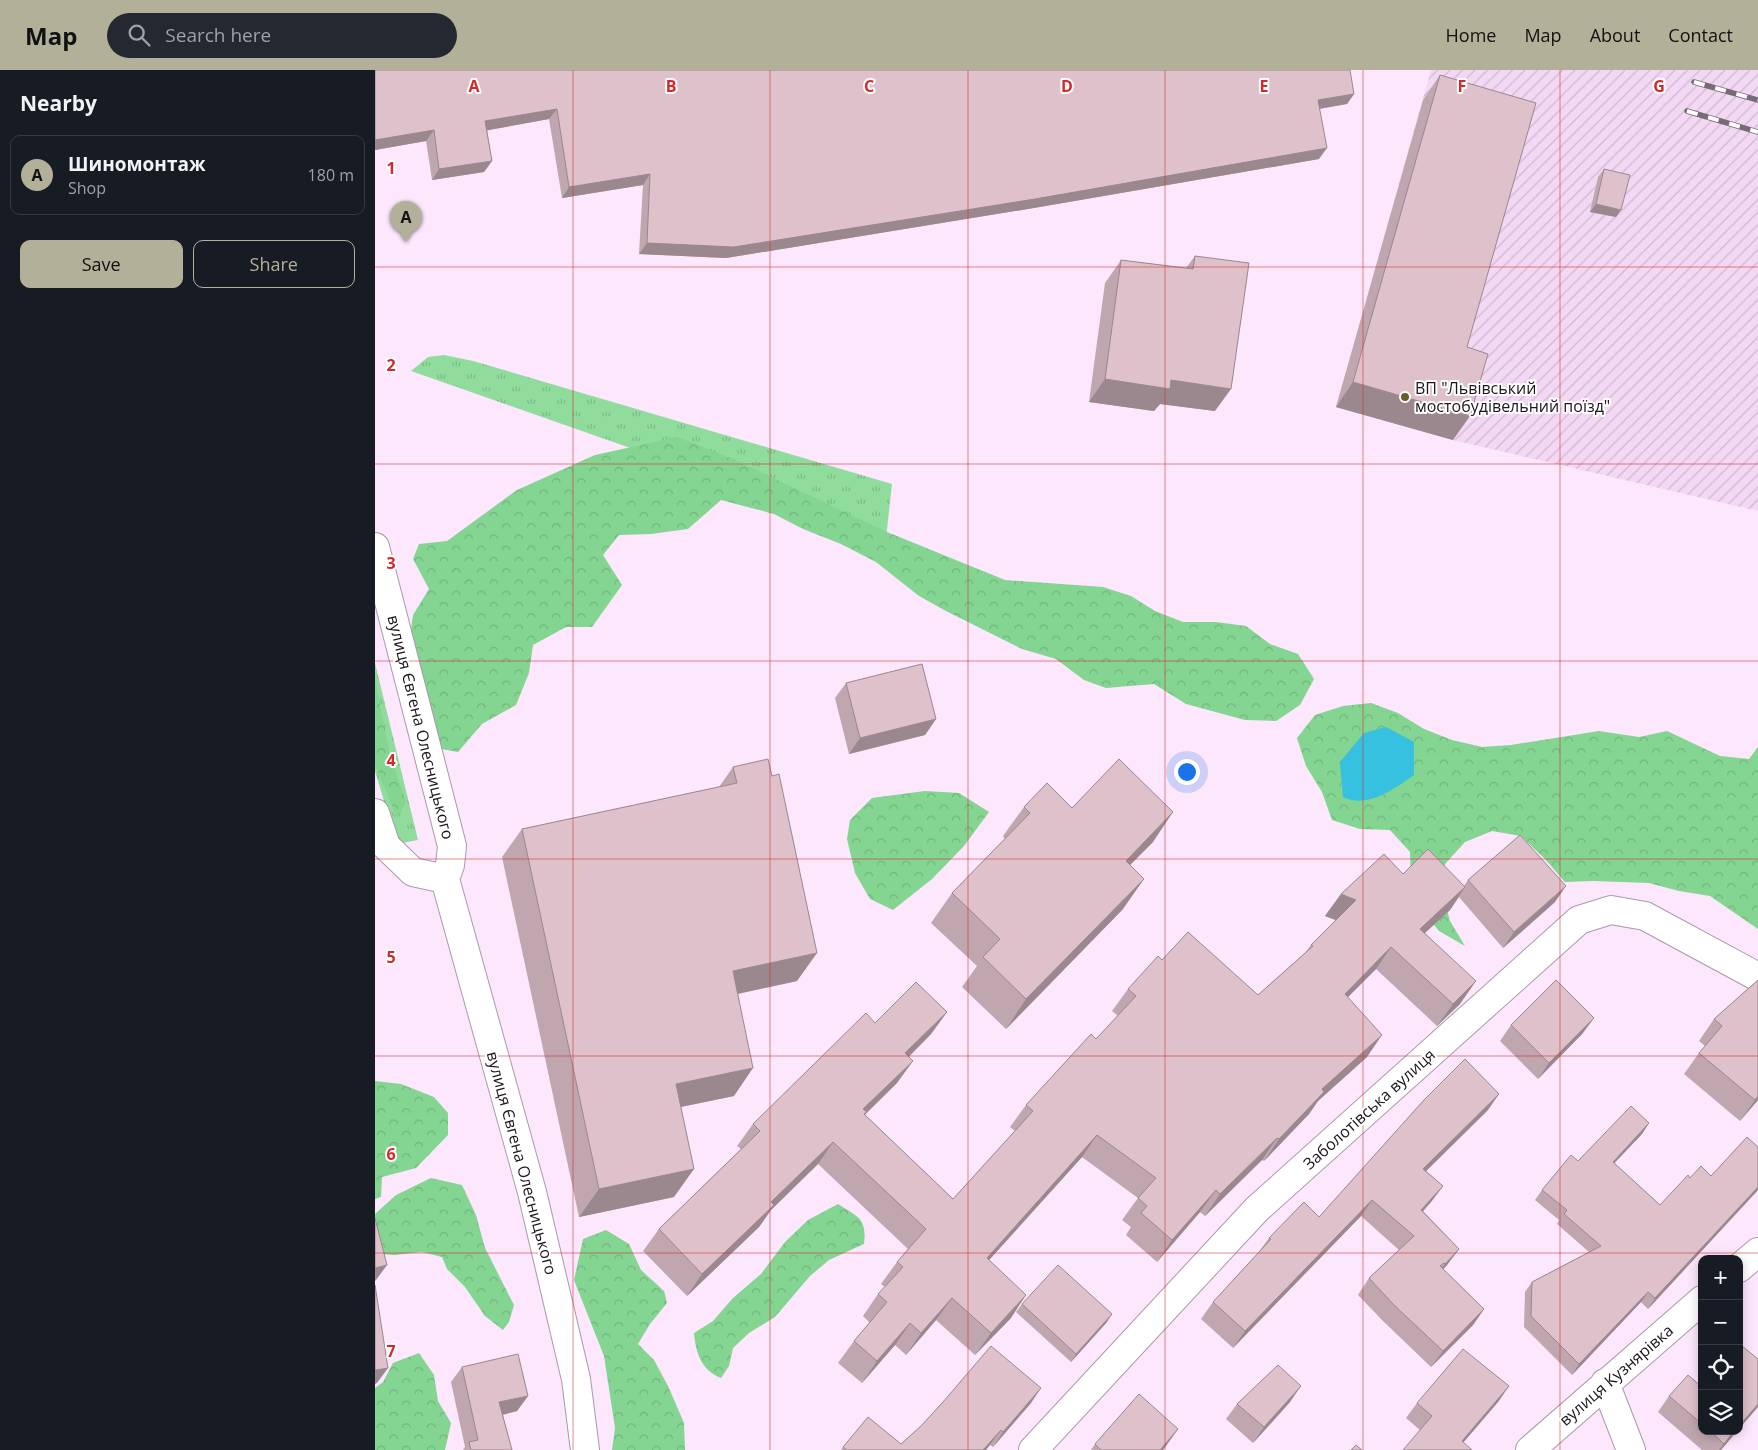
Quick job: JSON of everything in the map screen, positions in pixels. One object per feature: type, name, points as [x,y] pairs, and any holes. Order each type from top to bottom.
[{"type":"street","name":"вулиця Євгена Олесницького","points":[[375,547],[452,846],[450,865],[445,879],[533,1192],[576,1379],[585,1450]]},
{"type":"street","points":[[375,813],[385,846],[413,872],[445,879]]},
{"type":"street","name":"Заболотівська вулиця","points":[[1033,1450],[1257,1209],[1579,920],[1611,910],[1645,916],[1758,977]]},
{"type":"street","points":[[1743,1265],[1758,1252]]},
{"type":"street","name":"вулиця Кузнярівка","points":[[1530,1450],[1698,1303]]},
{"type":"street","points":[[1605,1383],[1631,1450]]},
{"type":"shaded area","points":[[1431,70],[1758,70],[1758,511],[1453,440],[1336,407]]},
{"type":"green space","points":[[444,355],[473,361],[892,484],[886,538],[411,371],[428,357]]},
{"type":"green space","points":[[677,437],[733,459],[887,532],[1005,580],[1103,587],[1131,596],[1155,611],[1183,622],[1216,622],[1246,626],[1270,644],[1298,654],[1314,679],[1300,705],[1276,721],[1245,720],[1186,704],[1154,684],[1106,688],[1084,680],[1056,659],[1022,649],[946,611],[919,596],[876,562],[841,544],[803,529],[774,514],[721,500],[688,529],[651,534],[619,535],[603,555],[622,585],[592,627],[566,627],[533,645],[529,673],[516,705],[482,724],[458,752],[430,747],[408,652],[413,615],[429,589],[413,559],[419,544],[447,541],[517,490],[595,455]]},
{"type":"green space","points":[[375,663],[418,840],[397,844],[375,771]]},
{"type":"green space","points":[[375,677],[390,755],[406,802],[397,818],[375,765]]},
{"type":"green space","points":[[1371,703],[1398,713],[1424,729],[1452,740],[1482,747],[1511,745],[1599,731],[1639,737],[1667,731],[1720,756],[1749,759],[1758,747],[1758,929],[1710,896],[1679,891],[1649,883],[1565,882],[1521,836],[1492,831],[1465,842],[1445,864],[1442,892],[1450,921],[1465,946],[1439,931],[1421,909],[1411,882],[1410,852],[1390,830],[1360,829],[1332,820],[1322,792],[1306,766],[1297,738],[1315,715],[1343,706]]},
{"type":"green space","points":[[925,791],[959,793],[989,812],[964,846],[932,879],[893,910],[870,899],[855,873],[847,839],[850,820],[872,798]]},
{"type":"green space","points":[[375,1081],[401,1084],[434,1097],[448,1113],[448,1135],[416,1168],[382,1177],[381,1197],[375,1199]]},
{"type":"green space","points":[[431,1178],[462,1185],[476,1215],[485,1248],[514,1305],[509,1322],[503,1330],[485,1316],[465,1287],[447,1269],[442,1257],[422,1252],[395,1255],[378,1254],[375,1214],[396,1195]]},
{"type":"green space","points":[[838,1204],[860,1219],[865,1235],[864,1244],[829,1260],[810,1276],[775,1317],[749,1333],[733,1348],[729,1366],[721,1378],[714,1375],[704,1366],[698,1354],[694,1333],[713,1321],[733,1298],[761,1274],[785,1242],[808,1220]]},
{"type":"green space","points":[[606,1230],[629,1244],[641,1270],[664,1291],[667,1303],[650,1324],[638,1344],[654,1360],[668,1386],[684,1423],[685,1450],[612,1450],[615,1428],[604,1356],[574,1280],[583,1239]]},
{"type":"green space","points":[[419,1353],[434,1375],[438,1401],[451,1423],[445,1450],[375,1450],[375,1388],[383,1382],[393,1363]]},
{"type":"water","points":[[1386,727],[1414,742],[1414,775],[1398,786],[1371,799],[1361,801],[1343,797],[1340,762],[1364,733]]},
{"type":"building","points":[[375,70],[1350,70],[1354,94],[1318,100],[1327,148],[1035,199],[734,247],[647,243],[650,174],[569,187],[557,109],[485,121],[492,161],[439,169],[434,130],[375,140]]},
{"type":"building","points":[[1440,75],[1536,103],[1467,347],[1488,354],[1470,416],[1353,382]]},
{"type":"building","points":[[1604,169],[1630,175],[1621,210],[1596,204]]},
{"type":"building","points":[[1195,256],[1249,263],[1231,389],[1171,380],[1170,389],[1105,379],[1121,260],[1193,269]]},
{"type":"building","points":[[922,664],[936,719],[860,738],[846,683]]},
{"type":"building","points":[[768,759],[772,776],[779,774],[817,953],[733,971],[753,1068],[676,1084],[694,1169],[599,1189],[522,829],[737,783],[733,767]]},
{"type":"building","points":[[1119,759],[1173,812],[1126,861],[1144,879],[1026,999],[983,957],[1000,939],[952,893],[1030,813],[1024,807],[1047,783],[1072,808]]},
{"type":"building","points":[[1520,835],[1566,886],[1514,932],[1468,880]]},
{"type":"building","points":[[1428,849],[1465,887],[1420,929],[1476,981],[1453,1004],[1391,947],[1345,994],[1382,1035],[1322,1089],[1324,1092],[1279,1139],[1277,1138],[1220,1194],[1216,1190],[1172,1240],[1141,1213],[1147,1206],[1138,1198],[1156,1178],[1097,1135],[987,1258],[1026,1295],[991,1333],[952,1298],[921,1333],[910,1323],[877,1361],[854,1341],[887,1302],[878,1294],[903,1267],[897,1262],[926,1229],[833,1142],[771,1202],[774,1205],[702,1274],[659,1229],[760,1131],[753,1124],[866,1013],[875,1023],[916,982],[947,1012],[905,1053],[913,1061],[863,1109],[867,1112],[864,1114],[953,1199],[1033,1111],[1026,1105],[1091,1034],[1096,1039],[1136,996],[1128,989],[1158,956],[1162,960],[1188,932],[1258,995],[1313,946],[1311,945],[1356,900],[1341,894],[1384,854],[1403,874]]},
{"type":"building","points":[[1556,980],[1594,1018],[1549,1063],[1511,1025]]},
{"type":"building","points":[[1758,980],[1758,1096],[1755,1100],[1699,1053],[1722,1026],[1714,1019]]},
{"type":"building","points":[[1465,1059],[1499,1094],[1423,1169],[1443,1186],[1421,1210],[1459,1249],[1445,1264],[1440,1266],[1484,1309],[1443,1351],[1394,1305],[1369,1278],[1414,1236],[1372,1200],[1245,1331],[1213,1302],[1271,1239],[1269,1238],[1304,1202],[1319,1217],[1424,1100]]},
{"type":"building","points":[[1631,1106],[1649,1123],[1613,1162],[1660,1205],[1688,1175],[1690,1178],[1701,1166],[1711,1176],[1747,1137],[1758,1147],[1758,1187],[1655,1298],[1648,1292],[1579,1364],[1531,1316],[1532,1282],[1601,1246],[1564,1214],[1567,1210],[1542,1190],[1571,1155],[1578,1161]]},
{"type":"building","points":[[375,1218],[387,1265],[375,1268]]},
{"type":"building","points":[[1058,1265],[1112,1314],[1076,1354],[1022,1304]]},
{"type":"building","points":[[375,1285],[388,1368],[375,1370]]},
{"type":"building","points":[[991,1346],[1041,1388],[1003,1432],[1001,1430],[983,1450],[847,1450],[843,1447],[868,1417],[901,1444],[921,1426]]},
{"type":"building","points":[[1743,1347],[1758,1359],[1758,1404],[1743,1421]]},
{"type":"building","points":[[1463,1349],[1509,1386],[1462,1441],[1472,1450],[1403,1450],[1432,1416],[1417,1403]]},
{"type":"building","points":[[518,1354],[528,1396],[499,1402],[512,1450],[471,1450],[469,1442],[478,1440],[462,1367]]},
{"type":"building","points":[[1278,1365],[1301,1386],[1264,1427],[1237,1404]]},
{"type":"building","points":[[1688,1375],[1698,1384],[1698,1421],[1669,1396]]},
{"type":"building","points":[[1139,1394],[1178,1429],[1160,1450],[1101,1450],[1095,1444]]},
{"type":"building","points":[[1714,1435],[1731,1435],[1724,1444]]},
{"type":"building","points":[[1356,1445],[1362,1450],[1351,1450]]},
{"type":"railway","points":[[1694,82],[1758,100]]},
{"type":"railway","points":[[1687,111],[1758,132]]},
{"type":"place","name":"Шиномонтаж","points":[[406,242]]},
{"type":"place","name":"ВП \"Львівський мостобудівельний поїзд\"","points":[[1405,397]]}]
